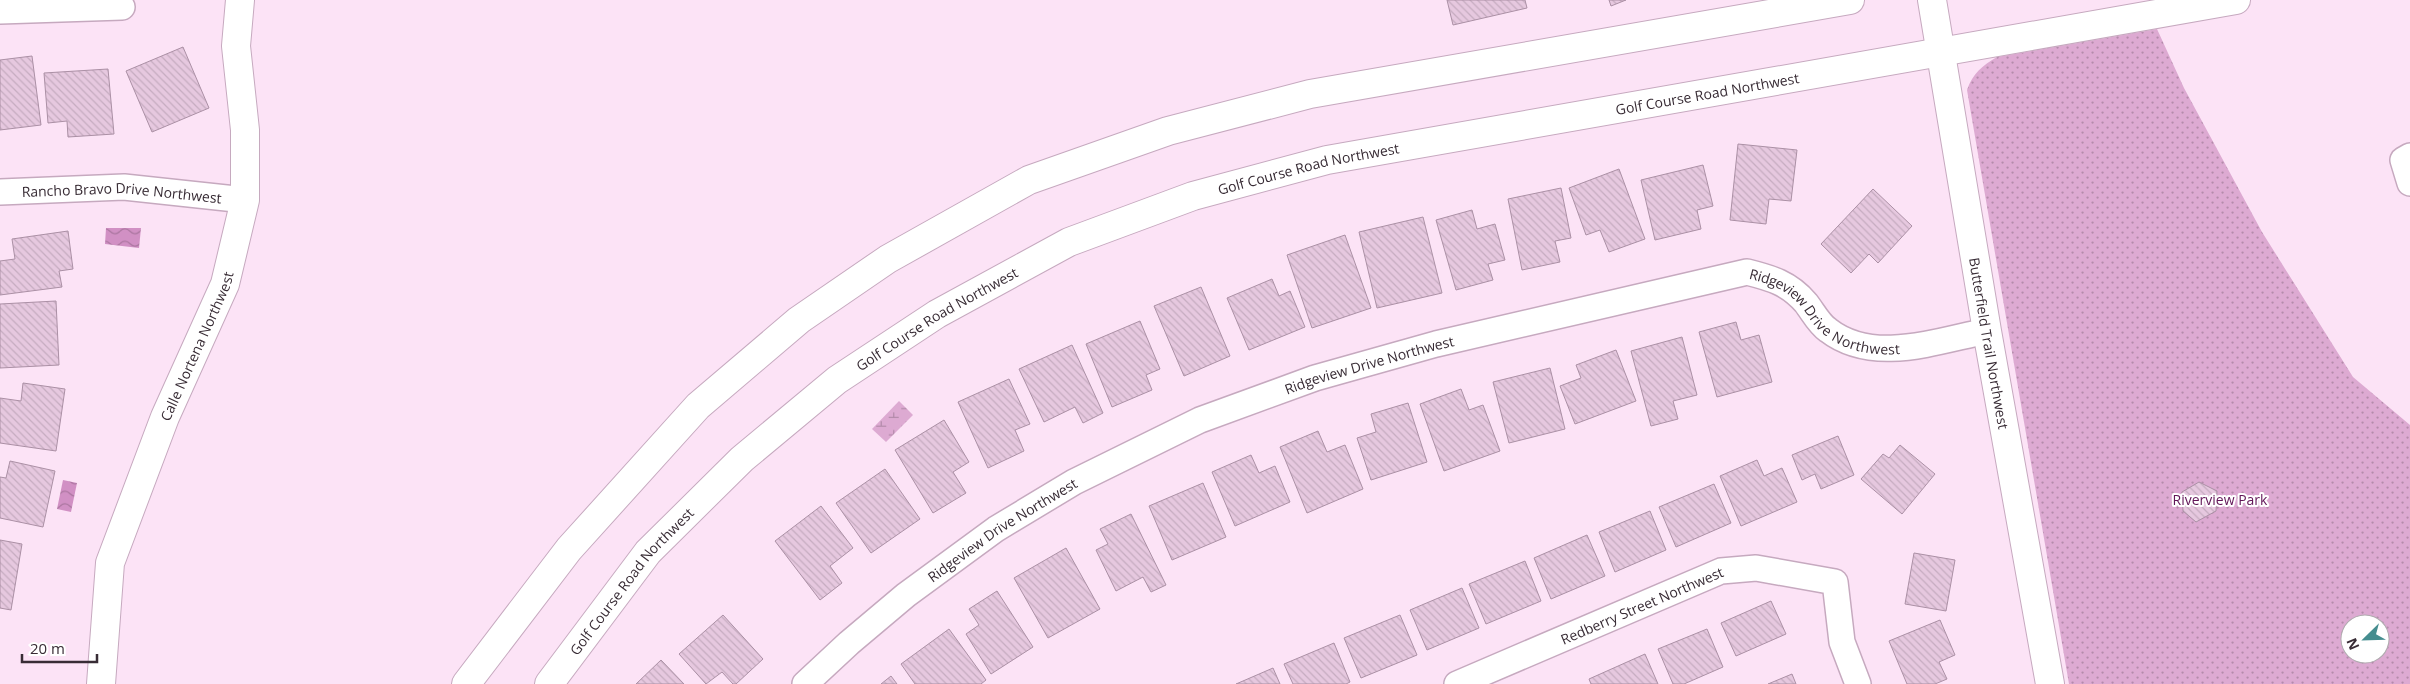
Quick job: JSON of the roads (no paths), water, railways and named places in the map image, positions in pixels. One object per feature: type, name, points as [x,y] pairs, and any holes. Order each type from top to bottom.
[{"type":"main road","name":"Calle Nortena Northwest","points":[[101,684],[110,563],[165,417],[225,284],[245,200],[245,130],[236,46],[240,0]]},
{"type":"main road","points":[[466,684],[569,549],[698,406],[800,320],[864,276],[888,260],[1029,180],[1168,131],[1310,94],[1850,0]]},
{"type":"main road","name":"Butterfield Trail Northwest","points":[[1932,0],[1987,332],[2050,684]]},
{"type":"main road","name":"Golf Course Road Northwest","points":[[549,684],[648,552],[742,459],[845,374],[937,314],[1068,242],[1193,196],[1327,160],[1940,50],[2236,0]]},
{"type":"street","points":[[0,11],[122,7]]},
{"type":"street","name":"Rancho Bravo Drive Northwest","points":[[0,192],[124,186],[245,200]]},
{"type":"street","name":"Ridgeview Drive Northwest","points":[[805,684],[848,643],[906,595],[996,529],[1050,496],[1074,482],[1200,420],[1315,378],[1436,344],[1747,272],[1777,280],[1805,302],[1827,330],[1857,346],[1892,349],[1987,332]]},
{"type":"street","name":"Redberry Street Northwest","points":[[1457,684],[1721,571],[1756,568],[1835,582],[1842,642],[1858,684]]},
{"type":"water","points":[[106,228],[141,228],[139,248],[105,244]]},
{"type":"water","points":[[63,480],[77,483],[71,512],[57,509]]},
{"type":"park label","name":"Riverview Park","points":[[2220,499]]}]
